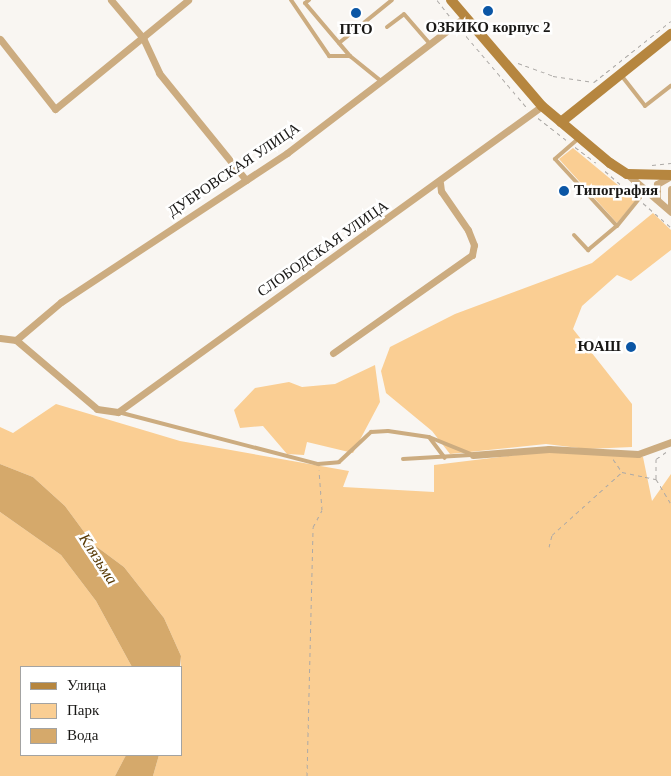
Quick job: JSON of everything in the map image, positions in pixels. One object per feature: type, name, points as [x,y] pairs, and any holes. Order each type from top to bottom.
[{"type":"main road","points":[[450,0],[542,106],[580,138],[627,174],[671,176]]},
{"type":"main road","points":[[561,122],[671,34]]},
{"type":"street","points":[[112,0],[143,38],[159,73],[246,180]]},
{"type":"street","points":[[0,39],[55,109],[188,0]]},
{"type":"street","name":"ДУБРОВСКАЯ УЛИЦА","points":[[16,340],[62,302],[246,180],[381,81],[464,17]]},
{"type":"street","name":"СЛОБОДСКАЯ УЛИЦА","points":[[118,412],[440,183],[542,106]]},
{"type":"street","points":[[627,174],[671,212]]},
{"type":"street","points":[[657,199],[657,184],[671,176]]},
{"type":"street","points":[[333,353],[472,255],[468,230],[441,191],[440,183]]},
{"type":"street","points":[[671,189],[671,206]]},
{"type":"street","points":[[0,338],[16,340],[97,409],[118,412]]},
{"type":"street","points":[[473,455],[549,449],[638,454],[671,442]]},
{"type":"lane","points":[[291,0],[329,56],[350,56]]},
{"type":"lane","points":[[309,0],[305,3],[339,44],[350,56],[381,81]]},
{"type":"lane","points":[[339,44],[392,0]]},
{"type":"lane","points":[[387,27],[404,14],[430,44]]},
{"type":"lane","points":[[621,75],[645,106],[671,86]]},
{"type":"lane","points":[[580,138],[556,159],[617,226]]},
{"type":"lane","points":[[574,235],[588,250],[617,226],[646,190]]},
{"type":"lane","points":[[118,412],[318,464],[339,462],[371,432],[429,436],[473,455]]},
{"type":"lane","points":[[429,436],[445,458]]},
{"type":"lane","points":[[403,459],[473,455]]},
{"type":"path","points":[[511,59],[553,76],[594,82],[671,21]]},
{"type":"path","points":[[645,166],[671,164]]},
{"type":"path","points":[[671,449],[656,460],[656,479],[671,504]]},
{"type":"path","points":[[612,454],[622,472],[656,479]]},
{"type":"path","points":[[307,776],[313,526],[322,510],[318,464]]},
{"type":"path","points":[[549,547],[552,535],[622,472]]},
{"type":"green space","points":[[573,148],[636,200],[617,223],[559,159]]},
{"type":"green space","points":[[653,213],[671,230],[671,250],[631,281],[617,275],[582,306],[573,329],[632,404],[632,447],[587,449],[546,444],[450,454],[432,431],[386,393],[381,371],[390,347],[455,314],[592,263]]},
{"type":"green space","points":[[375,365],[380,402],[353,453],[307,442],[304,455],[287,454],[263,426],[240,428],[234,410],[255,388],[289,382],[302,387],[335,384]]},
{"type":"green space","points":[[56,404],[180,441],[349,471],[343,487],[434,492],[434,465],[542,452],[643,457],[652,501],[671,474],[671,776],[153,776],[159,756],[182,756],[181,656],[164,618],[124,567],[93,544],[65,506],[33,477],[0,464],[0,427],[13,433]]},
{"type":"green space","points":[[0,512],[61,555],[96,601],[131,666],[20,666],[20,756],[125,756],[115,776],[0,776]]},
{"type":"water","name":"Клязьма","points":[[0,464],[33,477],[65,506],[93,544],[124,567],[164,618],[181,656],[180,666],[131,666],[96,601],[61,555],[0,512]]},
{"type":"water","points":[[125,756],[159,756],[153,776],[115,776]]},
{"type":"place","name":"ОЗБИКО корпус 2","points":[[488,11]]},
{"type":"place","name":"ПТО","points":[[356,13]]},
{"type":"place","name":"Типография","points":[[564,191]]},
{"type":"place","name":"ЮАШ","points":[[631,347]]}]
